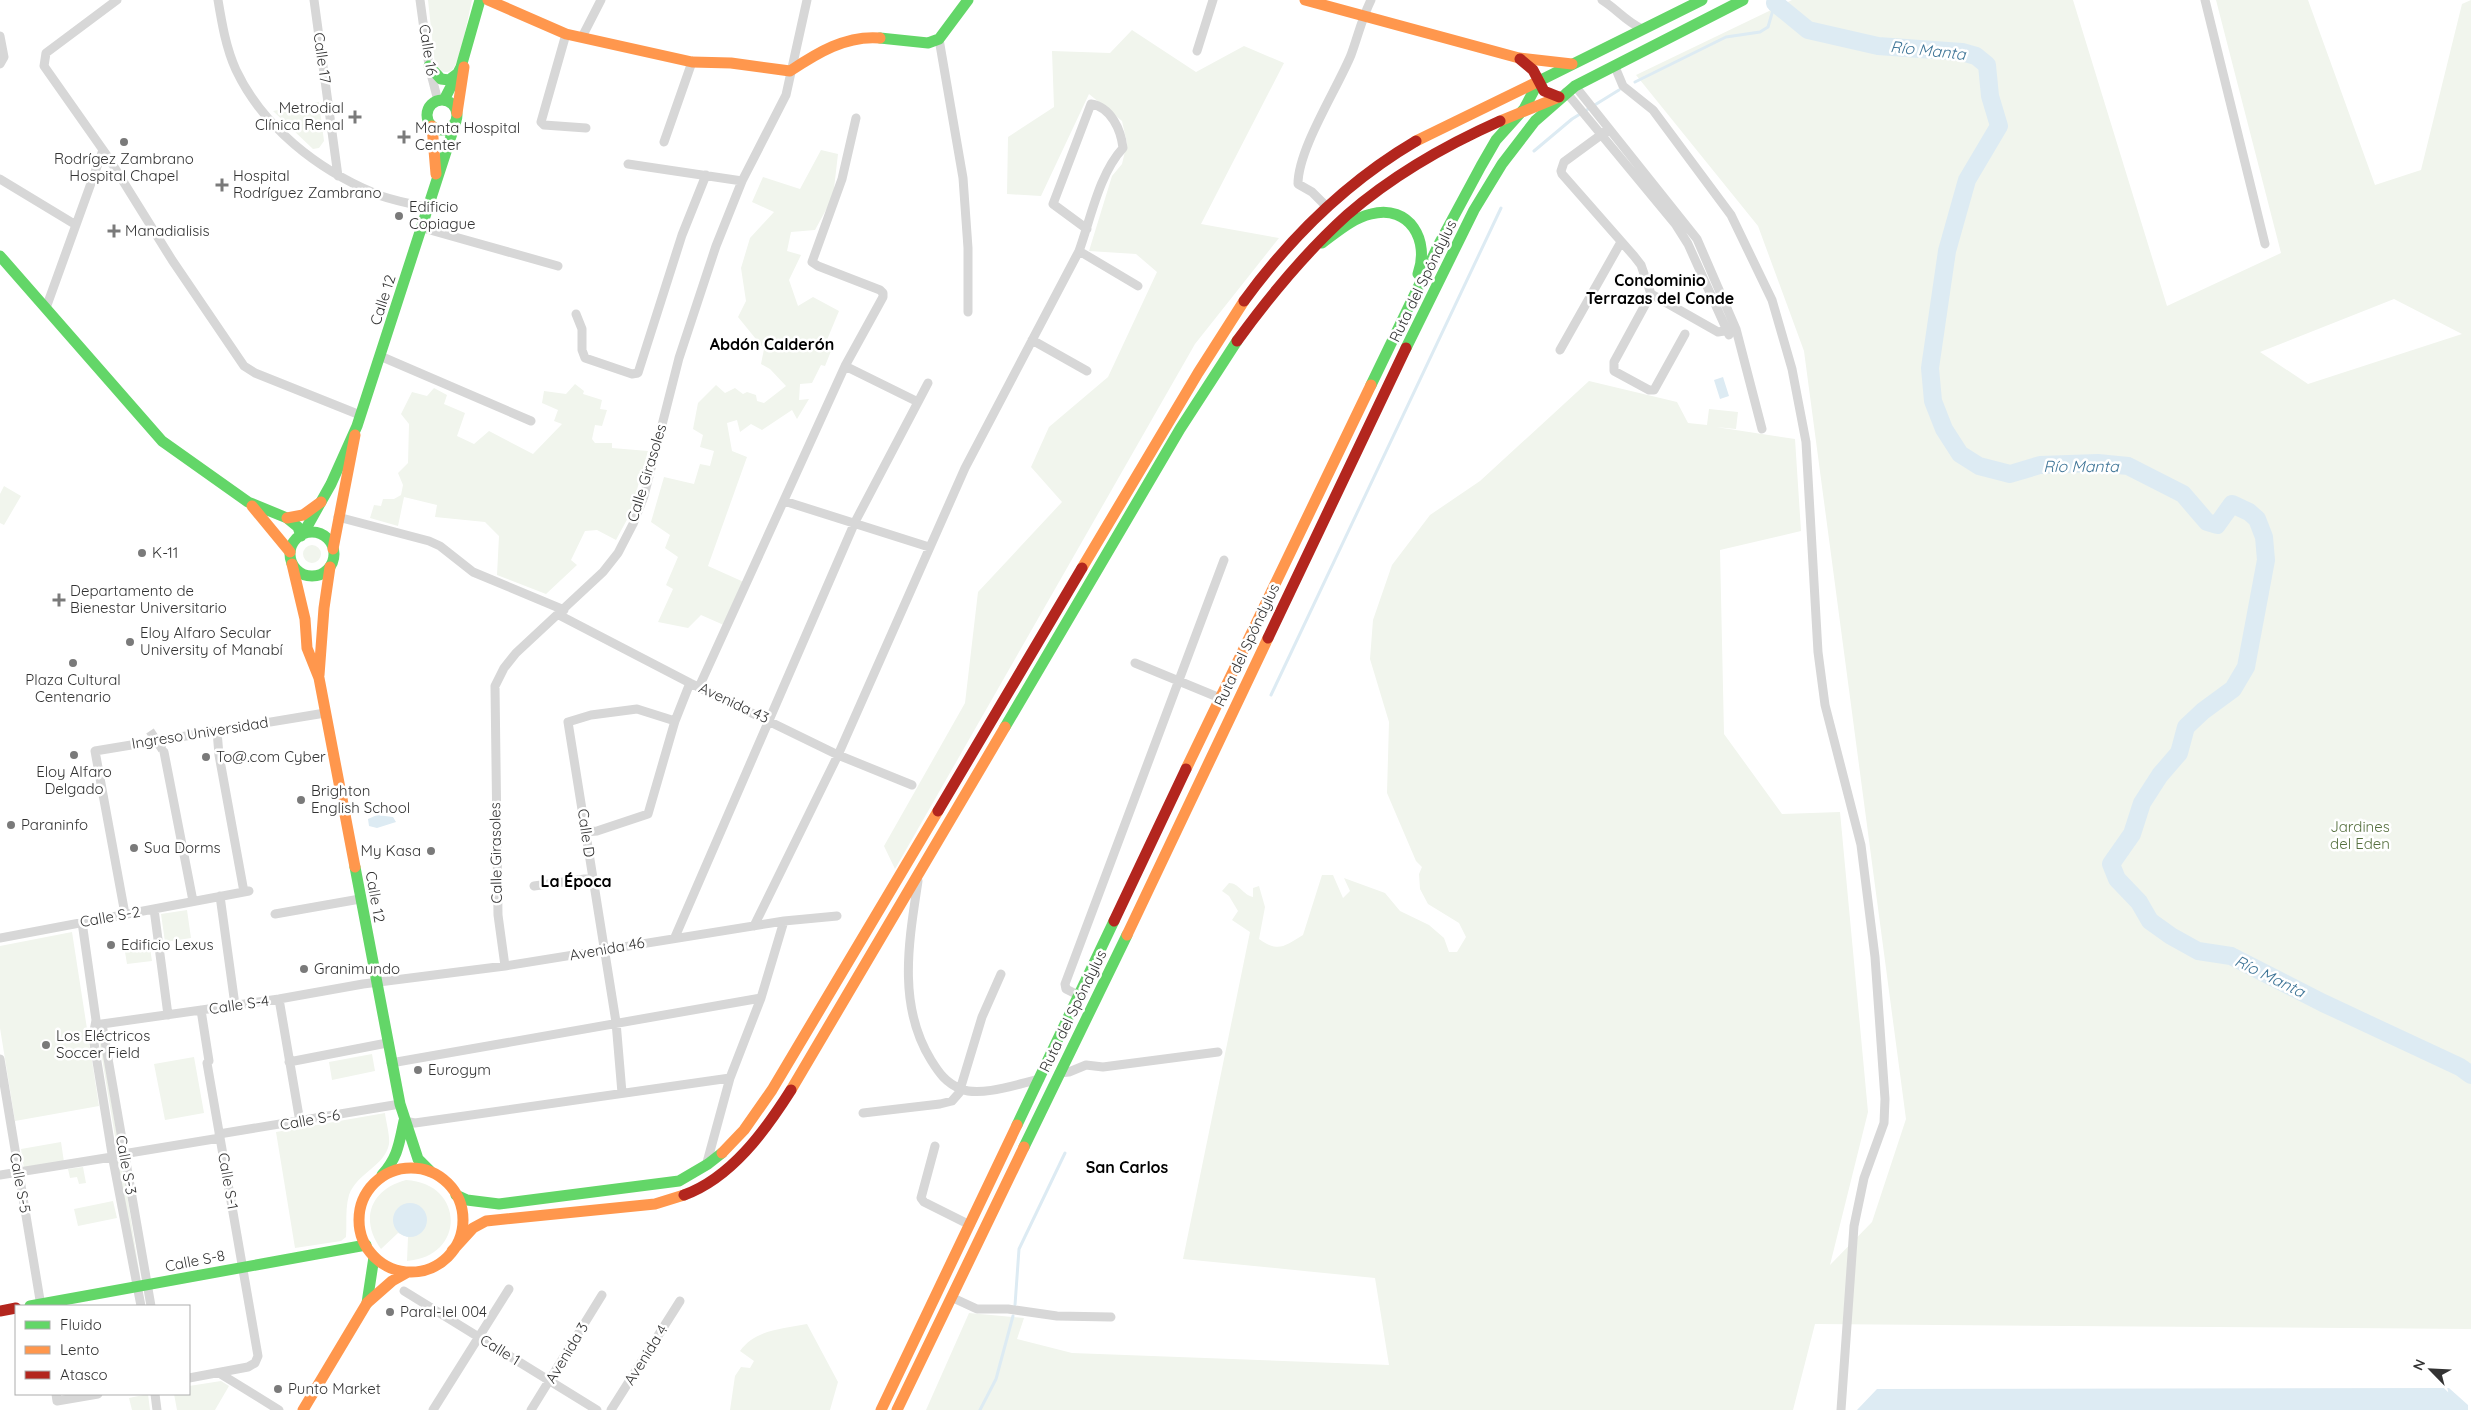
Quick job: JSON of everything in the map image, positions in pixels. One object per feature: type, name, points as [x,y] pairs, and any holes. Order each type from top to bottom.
[{"type":"main road","name":"Calle 12","points":[[441,100],[457,74],[480,0]]},
{"type":"main road","points":[[488,0],[566,34],[692,62],[730,63],[790,71],[820,51],[852,40],[867,37],[928,43],[940,39],[968,0]]},
{"type":"main road","points":[[1305,0],[1519,58],[1572,64]]},
{"type":"main road","points":[[456,1195],[468,1200],[499,1204],[680,1181],[706,1168],[739,1138],[758,1113],[1198,372],[1243,302],[1271,266],[1327,207],[1398,152],[1446,125],[1702,0]]},
{"type":"main road","name":"Ruta del Spóndylus","points":[[897,1410],[1160,866],[1449,258],[1501,162],[1566,92],[1743,0]]},
{"type":"main road","name":"Calle 12","points":[[302,535],[321,502],[356,428],[423,228],[456,118],[468,43]]},
{"type":"main road","points":[[1519,58],[1533,69],[1547,96],[1566,92]]},
{"type":"main road","points":[[429,66],[435,75],[442,80],[450,79],[457,74]]},
{"type":"main road","name":"Ruta del Spóndylus","points":[[881,1410],[1220,698],[1452,219],[1496,140],[1524,109],[1539,81]]},
{"type":"main road","points":[[452,1251],[459,1238],[463,1223],[462,1209],[456,1195],[446,1181],[418,1168],[404,1168],[379,1178],[364,1198],[360,1210],[360,1228],[366,1245],[374,1257],[395,1270],[408,1272],[424,1270],[440,1263],[452,1251],[473,1228],[486,1221],[655,1204],[698,1189],[733,1164],[751,1146],[777,1111],[1035,674],[1232,348],[1273,294],[1344,218],[1406,172],[1478,131],[1566,92]]},
{"type":"main road","points":[[441,100],[455,106],[456,118],[446,130],[432,126],[427,113],[431,105],[441,100]]},
{"type":"main road","name":"Calle 12","points":[[432,126],[437,181]]},
{"type":"main road","points":[[1322,243],[1363,216],[1372,214],[1391,214],[1412,225],[1421,239],[1423,256],[1406,314]]},
{"type":"main road","points":[[0,256],[162,441],[248,502],[288,518],[298,527],[302,535]]},
{"type":"main road","name":"Calle 12","points":[[333,549],[338,517],[353,460],[356,428]]},
{"type":"main road","points":[[248,502],[301,573],[313,576],[319,575],[330,567],[333,549],[331,543],[322,535],[316,533],[302,535],[294,541],[291,558]]},
{"type":"main road","points":[[288,518],[303,515],[321,502]]},
{"type":"main road","name":"Calle 12","points":[[291,558],[305,619],[307,648],[319,678],[400,1104],[418,1159],[430,1172]]},
{"type":"main road","name":"Calle 12","points":[[319,678],[322,619],[330,567]]},
{"type":"main road","name":"Calle 12","points":[[379,1178],[392,1163],[398,1151],[404,1121]]},
{"type":"main road","name":"Calle S-8","points":[[42,1305],[366,1245]]},
{"type":"main road","points":[[368,1303],[374,1257]]},
{"type":"main road","points":[[303,1410],[368,1303],[392,1281],[408,1272]]},
{"type":"main road","points":[[0,1311],[15,1308]]},
{"type":"street","points":[[117,0],[46,53],[43,59],[44,66],[103,150],[172,260],[244,366],[255,373],[360,415]]},
{"type":"street","points":[[218,0],[226,42],[236,70],[273,125],[297,148],[338,176],[376,194],[429,208]]},
{"type":"street","name":"Calle 17","points":[[314,0],[338,176]]},
{"type":"street","name":"Calle 16","points":[[420,0],[429,66],[441,100]]},
{"type":"street","points":[[582,37],[601,0]]},
{"type":"street","name":"Calle Girasoles","points":[[505,966],[498,915],[496,686],[504,668],[516,653],[603,572],[618,554],[633,524],[644,496],[679,358],[716,246],[742,181],[786,95],[807,0]]},
{"type":"street","points":[[1197,51],[1213,0]]},
{"type":"street","points":[[1327,207],[1312,192],[1298,184],[1298,172],[1351,54],[1363,16],[1371,0]]},
{"type":"street","points":[[1602,0],[1614,8],[1625,21],[1642,29]]},
{"type":"street","points":[[2205,0],[2265,244]]},
{"type":"street","points":[[566,34],[540,122],[544,125],[586,128]]},
{"type":"street","points":[[0,36],[4,58],[0,64]]},
{"type":"street","points":[[940,39],[963,178],[968,248],[968,312]]},
{"type":"street","points":[[664,142],[692,62]]},
{"type":"street","points":[[1615,66],[1623,86],[1653,110],[1731,215],[1772,300],[1792,369],[1806,442],[1818,652],[1826,705],[1861,845],[1875,957],[1885,1099],[1882,1132],[1864,1178],[1854,1226],[1841,1410]]},
{"type":"street","points":[[1566,92],[1587,101],[1640,167],[1667,207],[1688,244],[1726,332],[1742,348]]},
{"type":"street","points":[[1566,92],[1632,174],[1697,239],[1736,329],[1762,429]]},
{"type":"street","points":[[754,926],[838,754],[965,468],[1079,251],[1111,164],[1123,148],[1121,133],[1113,121],[1098,105],[1091,104],[1054,204],[1086,230]]},
{"type":"street","points":[[699,687],[845,366],[883,293],[812,262],[842,179],[856,118]]},
{"type":"street","points":[[1609,129],[1564,162],[1561,171],[1641,265],[1651,294],[1718,332],[1736,329]]},
{"type":"street","points":[[46,308],[103,150]]},
{"type":"street","points":[[628,164],[742,181]]},
{"type":"street","points":[[1632,174],[1640,167]]},
{"type":"street","points":[[576,314],[582,329],[582,352],[586,358],[632,374],[638,373],[642,366],[682,235],[706,175]]},
{"type":"street","points":[[0,179],[76,225]]},
{"type":"street","points":[[423,228],[558,266]]},
{"type":"street","points":[[1688,244],[1697,239]]},
{"type":"street","points":[[1560,350],[1621,242]]},
{"type":"street","points":[[1079,251],[1138,286]]},
{"type":"street","points":[[1651,294],[1614,362],[1614,371],[1649,390],[1654,390],[1685,334]]},
{"type":"street","points":[[1032,340],[1087,371]]},
{"type":"street","points":[[380,356],[531,421]]},
{"type":"street","points":[[845,366],[918,402]]},
{"type":"street","points":[[675,937],[855,522],[928,383]]},
{"type":"street","points":[[784,501],[929,547]]},
{"type":"street","name":"Avenida 43","points":[[338,517],[429,541],[440,546],[473,572],[561,613],[690,683],[838,754],[912,785]]},
{"type":"street","points":[[1078,995],[1066,989],[1065,984],[1224,560]]},
{"type":"street","points":[[1135,663],[1220,698]]},
{"type":"street","points":[[586,832],[597,831],[648,814],[675,721],[690,683]]},
{"type":"street","name":"Calle D","points":[[622,1093],[616,1022],[568,722],[591,715],[637,709],[654,712],[675,721]]},
{"type":"street","name":"Ingreso Universidad","points":[[125,914],[95,751],[325,713]]},
{"type":"street","name":"Calle S-2","points":[[0,938],[247,891],[219,755],[217,731]]},
{"type":"street","points":[[164,752],[193,901]]},
{"type":"street","points":[[919,873],[909,941],[907,974],[912,1014],[933,1064],[944,1080],[962,1089],[976,1092],[1040,1079]]},
{"type":"street","points":[[534,886],[592,878]]},
{"type":"street","points":[[220,896],[235,1005]]},
{"type":"street","points":[[275,914],[360,899]]},
{"type":"street","points":[[154,909],[168,1015]]},
{"type":"street","name":"Avenida 46","points":[[376,983],[505,966],[675,937],[784,921],[837,916]]},
{"type":"street","points":[[706,1168],[730,1078],[761,998],[784,921]]},
{"type":"street","name":"Calle S-3","points":[[82,922],[124,1156],[143,1286],[141,1305]]},
{"type":"street","points":[[863,1113],[952,1101],[962,1089],[982,1017],[1001,974]]},
{"type":"street","name":"Calle S-4","points":[[99,1022],[168,1015],[376,983]]},
{"type":"street","points":[[391,1063],[761,998]]},
{"type":"street","points":[[280,999],[300,1122]]},
{"type":"street","name":"Calle S-1","points":[[201,1010],[220,1136],[258,1352],[257,1360],[252,1366],[219,1373]]},
{"type":"street","name":"Calle S-3","points":[[99,1022],[93,1034],[113,1158],[143,1286],[151,1305]]},
{"type":"street","points":[[289,1062],[387,1043]]},
{"type":"street","points":[[1059,1072],[1069,1072],[1086,1065],[1103,1067],[1218,1052]]},
{"type":"street","name":"Calle S-5","points":[[0,1058],[37,1305]]},
{"type":"street","points":[[404,1121],[415,1123],[730,1078]]},
{"type":"street","name":"Calle S-6","points":[[113,1158],[220,1136],[400,1104]]},
{"type":"street","points":[[935,1146],[921,1198],[924,1202],[970,1225]]},
{"type":"street","points":[[0,1175],[113,1158]]},
{"type":"street","points":[[433,1410],[508,1289]]},
{"type":"street","name":"Calle 1","points":[[404,1290],[597,1410]]},
{"type":"street","name":"Avenida 3","points":[[531,1410],[602,1295]]},
{"type":"street","points":[[951,1297],[978,1310],[1008,1309],[1057,1316],[1111,1317]]},
{"type":"street","name":"Avenida 4","points":[[612,1410],[680,1301]]},
{"type":"street","points":[[190,1378],[219,1373],[279,1410]]},
{"type":"street","points":[[57,1397],[84,1395]]},
{"type":"street","points":[[155,1395],[157,1410]]},
{"type":"green space","points":[[428,0],[472,0],[458,58],[455,66],[449,72],[440,71],[435,65]]},
{"type":"green space","name":"Jardines del Eden","points":[[1792,0],[2073,0],[2167,306],[2281,253],[2216,0],[2308,0],[2375,185],[2421,170],[2462,4],[2471,0],[2471,1329],[1815,1324],[1793,1410],[926,1410],[969,1313],[1024,1318],[1017,1339],[1072,1353],[1389,1365],[1375,1278],[1183,1259],[1250,932],[1232,920],[1238,911],[1229,896],[1222,891],[1229,883],[1253,897],[1253,888],[1259,886],[1265,907],[1259,939],[1277,947],[1286,945],[1303,935],[1322,875],[1333,875],[1343,898],[1350,891],[1344,878],[1385,893],[1400,911],[1429,925],[1444,938],[1449,952],[1457,952],[1466,937],[1459,923],[1428,904],[1420,889],[1419,874],[1422,867],[1416,861],[1387,793],[1389,722],[1370,659],[1373,620],[1392,565],[1430,515],[1480,481],[1589,381],[1677,402],[1688,423],[1707,425],[1709,409],[1738,412],[1736,429],[1716,427],[1795,439],[1801,531],[1720,550],[1724,734],[1782,814],[1840,812],[1868,1112],[1830,1265],[1872,1222],[1906,1119],[1804,351],[1758,226],[1636,75]],"holes":[[[2394,299],[2462,334],[2308,384],[2260,352]]]},
{"type":"green space","points":[[1132,30],[1196,72],[1244,46],[1284,63],[1201,224],[1279,238],[1195,344],[895,869],[884,846],[965,703],[978,592],[1062,502],[1031,467],[1049,427],[1108,377],[1157,272],[1136,254],[1089,251],[1112,176],[1122,164],[1127,143],[1122,121],[1089,94],[1041,196],[1007,194],[1008,137],[1054,107],[1052,51],[1110,53]]},
{"type":"green space","points":[[319,102],[324,141],[319,148],[313,149],[273,111]]},
{"type":"green space","points":[[821,150],[838,154],[833,197],[815,230],[791,232],[787,251],[801,255],[789,280],[798,306],[813,297],[839,311],[824,347],[831,351],[825,366],[821,365],[812,383],[800,384],[799,400],[809,399],[797,419],[792,410],[762,430],[751,424],[740,432],[737,420],[727,423],[732,451],[747,457],[708,566],[746,583],[726,626],[701,615],[688,628],[658,622],[673,589],[666,585],[678,557],[665,548],[670,535],[651,522],[664,477],[694,484],[700,464],[710,466],[714,451],[700,447],[703,435],[693,429],[698,403],[716,385],[725,393],[735,388],[743,394],[747,392],[756,395],[757,401],[764,403],[786,386],[770,369],[761,364],[764,349],[738,317],[746,301],[741,268],[750,238],[774,212],[752,202],[763,177],[800,189]]},
{"type":"green space","points":[[575,384],[584,391],[583,394],[602,400],[600,409],[607,410],[602,426],[595,425],[592,439],[595,443],[612,443],[612,448],[648,451],[630,514],[616,540],[597,530],[585,531],[571,560],[577,565],[546,594],[497,575],[499,536],[485,522],[435,517],[437,505],[404,497],[398,526],[370,518],[374,505],[381,506],[383,499],[394,499],[401,495],[403,485],[398,473],[408,463],[409,424],[401,414],[412,392],[427,396],[434,388],[447,395],[444,404],[465,413],[457,436],[474,444],[489,431],[533,454],[562,424],[554,421],[558,410],[542,403],[544,391],[566,394]]},
{"type":"green space","points":[[4,486],[21,496],[4,525],[0,523],[0,494]]},
{"type":"green space","points":[[308,545],[316,545],[321,550],[319,561],[308,563],[303,558],[303,550]]},
{"type":"green space","points":[[187,910],[191,938],[165,942],[161,914]]},
{"type":"green space","points":[[72,932],[99,1106],[15,1121],[0,1028],[0,946]]},
{"type":"green space","points":[[150,948],[152,961],[127,964],[125,952]]},
{"type":"green space","points":[[98,1034],[100,1035],[120,1153],[118,1155]]},
{"type":"green space","points":[[372,1054],[375,1071],[332,1080],[329,1062]]},
{"type":"green space","points":[[194,1057],[204,1113],[165,1120],[154,1064]]},
{"type":"green space","points":[[385,1113],[389,1144],[382,1158],[358,1181],[349,1195],[346,1237],[341,1241],[295,1248],[276,1132]]},
{"type":"green space","points":[[61,1142],[64,1162],[24,1169],[21,1149]]},
{"type":"green space","points":[[119,1161],[122,1162],[140,1277],[138,1276],[117,1163]]},
{"type":"green space","points":[[83,1167],[86,1183],[79,1184],[77,1177],[70,1178],[68,1169]]},
{"type":"green space","points":[[406,1180],[425,1184],[439,1193],[448,1206],[451,1220],[448,1234],[440,1247],[426,1256],[407,1261],[408,1237],[398,1233],[381,1249],[374,1238],[370,1216],[372,1207],[384,1190]]},
{"type":"green space","points":[[113,1201],[117,1218],[78,1226],[74,1209]]},
{"type":"green space","points":[[807,1324],[838,1382],[830,1410],[730,1410],[735,1376],[741,1367],[750,1368],[754,1361],[740,1351],[746,1344],[770,1331]]},
{"type":"green space","points":[[221,1381],[229,1386],[215,1410],[177,1410],[174,1395],[190,1395],[190,1386]]},
{"type":"green space","points":[[148,1395],[150,1410],[132,1410],[129,1398]]},
{"type":"shaded area","points":[[1723,377],[1729,396],[1720,399],[1714,380]]},
{"type":"shaded area","points":[[377,815],[393,817],[396,822],[377,828],[369,826],[368,819]]},
{"type":"shaded area","points":[[410,1203],[417,1204],[422,1208],[426,1213],[426,1227],[422,1232],[417,1236],[410,1237],[403,1236],[398,1232],[394,1227],[393,1220],[394,1213],[398,1208],[403,1204]]},
{"type":"shaded area","points":[[2449,1388],[2468,1405],[2468,1410],[1857,1410],[1877,1389]]},
{"type":"waterway","points":[[1635,82],[1726,37],[1760,32],[1768,27],[1775,3]]},
{"type":"waterway","name":"Río Manta","points":[[1775,3],[1808,30],[1878,46],[1962,52],[1976,56],[1987,65],[1990,96],[1999,126],[1967,180],[1947,251],[1930,368],[1933,401],[1944,429],[1960,454],[1979,466],[2010,474],[2040,465],[2098,463],[2128,466],[2183,494],[2207,522],[2217,525],[2232,504],[2249,512],[2257,519],[2264,537],[2266,560],[2246,667],[2233,689],[2203,711],[2186,727],[2179,753],[2160,775],[2142,803],[2132,834],[2111,864],[2117,879],[2139,902],[2150,921],[2171,936],[2198,951],[2231,956],[2323,1003],[2460,1067],[2471,1075]]},
{"type":"waterway","points":[[1534,151],[1572,119],[1619,90]]},
{"type":"waterway","points":[[1271,695],[1501,208]]},
{"type":"waterway","points":[[1015,1305],[1019,1249],[1065,1153]]},
{"type":"waterway","points":[[980,1410],[996,1379],[1013,1316]]},
{"type":"tunnel","points":[[150,731],[164,752]]},
{"type":"traffic: fast","points":[[444,100],[461,67],[480,0]]},
{"type":"traffic: fast","points":[[880,38],[928,43],[939,39],[968,0]]},
{"type":"traffic: fast","points":[[1371,385],[1439,244],[1481,166],[1496,140],[1524,109],[1539,81],[1702,0]]},
{"type":"traffic: fast","points":[[1406,348],[1474,210],[1502,164],[1535,121],[1575,86],[1743,0]]},
{"type":"traffic: fast","points":[[429,66],[441,79],[449,80],[457,74]]},
{"type":"traffic: fast","points":[[442,100],[453,104],[457,115],[453,126],[442,130],[431,126],[427,115],[431,104],[442,100]]},
{"type":"traffic: fast","points":[[303,534],[331,484],[357,426],[456,121]]},
{"type":"traffic: fast","points":[[1322,243],[1345,226],[1364,216],[1385,212],[1396,215],[1406,220],[1414,228],[1419,238],[1421,262],[1418,274]]},
{"type":"traffic: fast","points":[[0,256],[162,441],[248,502],[287,518],[298,527],[301,536]]},
{"type":"traffic: fast","points":[[1005,727],[1180,429],[1237,341]]},
{"type":"traffic: fast","points":[[312,532],[324,536],[330,542],[334,554],[330,566],[324,572],[312,576],[300,572],[294,566],[290,554],[294,542],[300,536],[312,532]]},
{"type":"traffic: fast","points":[[355,867],[400,1104],[418,1159],[430,1171]]},
{"type":"traffic: fast","points":[[1017,1125],[1114,921]]},
{"type":"traffic: fast","points":[[1024,1147],[1127,935]]},
{"type":"traffic: fast","points":[[382,1175],[395,1156],[404,1121]]},
{"type":"traffic: fast","points":[[456,1195],[467,1200],[499,1204],[679,1181],[708,1164],[722,1153]]},
{"type":"traffic: fast","points":[[36,1305],[366,1245]]},
{"type":"traffic: fast","points":[[367,1303],[374,1257]]},
{"type":"traffic: slow","points":[[488,0],[566,34],[692,62],[731,63],[790,71],[821,52],[844,42],[855,39],[880,38]]},
{"type":"traffic: slow","points":[[1305,0],[1519,58],[1572,64]]},
{"type":"traffic: slow","points":[[457,113],[464,67]]},
{"type":"traffic: slow","points":[[1416,141],[1539,81]]},
{"type":"traffic: slow","points":[[1500,121],[1559,97]]},
{"type":"traffic: slow","points":[[432,126],[436,174]]},
{"type":"traffic: slow","points":[[1082,568],[1198,373],[1244,301]]},
{"type":"traffic: slow","points":[[1186,769],[1371,385]]},
{"type":"traffic: slow","points":[[333,549],[355,435]]},
{"type":"traffic: slow","points":[[287,518],[303,515],[321,502]]},
{"type":"traffic: slow","points":[[252,506],[290,552]]},
{"type":"traffic: slow","points":[[292,564],[305,619],[307,648],[319,678],[355,867]]},
{"type":"traffic: slow","points":[[319,675],[324,608],[330,567]]},
{"type":"traffic: slow","points":[[1127,935],[1268,638]]},
{"type":"traffic: slow","points":[[791,1090],[1005,727]]},
{"type":"traffic: slow","points":[[722,1153],[744,1130],[772,1090],[938,811]]},
{"type":"traffic: slow","points":[[881,1410],[1017,1125]]},
{"type":"traffic: slow","points":[[897,1410],[1024,1147]]},
{"type":"traffic: slow","points":[[411,1168],[431,1172],[448,1183],[459,1200],[463,1220],[459,1240],[448,1257],[431,1268],[411,1272],[391,1268],[374,1257],[363,1240],[359,1220],[363,1200],[374,1183],[391,1172],[411,1168]]},
{"type":"traffic: slow","points":[[452,1251],[473,1228],[486,1221],[655,1204],[684,1195]]},
{"type":"traffic: slow","points":[[303,1410],[367,1303],[392,1281],[408,1272]]},
{"type":"traffic: jam","points":[[1520,59],[1533,70],[1544,91],[1559,97]]},
{"type":"traffic: jam","points":[[1237,341],[1289,275],[1347,215],[1382,187],[1420,162],[1500,121]]},
{"type":"traffic: jam","points":[[1244,301],[1281,255],[1322,212],[1367,174],[1416,141]]},
{"type":"traffic: jam","points":[[1268,638],[1406,348]]},
{"type":"traffic: jam","points":[[938,811],[1082,568]]},
{"type":"traffic: jam","points":[[1114,921],[1186,769]]},
{"type":"traffic: jam","points":[[684,1195],[701,1187],[732,1165],[758,1137],[791,1090]]},
{"type":"traffic: jam","points":[[0,1311],[15,1308]]},
{"type":"place","name":"Metrodial Clínica Renal","points":[[355,117]]},
{"type":"place","name":"Manta Hospital Center","points":[[404,137]]},
{"type":"place","name":"Rodrígez Zambrano Hospital Chapel","points":[[124,142]]},
{"type":"place","name":"Hospital Rodríguez Zambrano","points":[[222,185]]},
{"type":"place","name":"Edificio Copiague","points":[[399,216]]},
{"type":"place","name":"Manadialisis","points":[[114,231]]},
{"type":"place","name":"K-11","points":[[142,553]]},
{"type":"place","name":"Departamento de Bienestar Universitario","points":[[59,600]]},
{"type":"place","name":"Eloy Alfaro Secular University of Manabí","points":[[130,642]]},
{"type":"place","name":"Plaza Cultural Centenario","points":[[73,663]]},
{"type":"place","name":"Eloy Alfaro Delgado","points":[[74,755]]},
{"type":"place","name":"To@.com Cyber","points":[[206,757]]},
{"type":"place","name":"Brighton English School","points":[[301,800]]},
{"type":"place","name":"Paraninfo","points":[[11,825]]},
{"type":"place","name":"Sua Dorms","points":[[134,848]]},
{"type":"place","name":"My Kasa","points":[[431,851]]},
{"type":"place","name":"Edificio Lexus","points":[[111,945]]},
{"type":"place","name":"Granimundo","points":[[304,969]]},
{"type":"place","name":"Los Eléctricos Soccer Field","points":[[46,1045]]},
{"type":"place","name":"Eurogym","points":[[418,1070]]},
{"type":"place","name":"Paral-lel 004","points":[[390,1312]]},
{"type":"place","name":"Punto Market","points":[[278,1389]]},
{"type":"district","name":"Condominio Terrazas del Conde","points":[[1660,289]]},
{"type":"district","name":"Abdón Calderón","points":[[772,344]]},
{"type":"district","name":"La Época","points":[[576,881]]},
{"type":"district","name":"San Carlos","points":[[1127,1167]]}]
